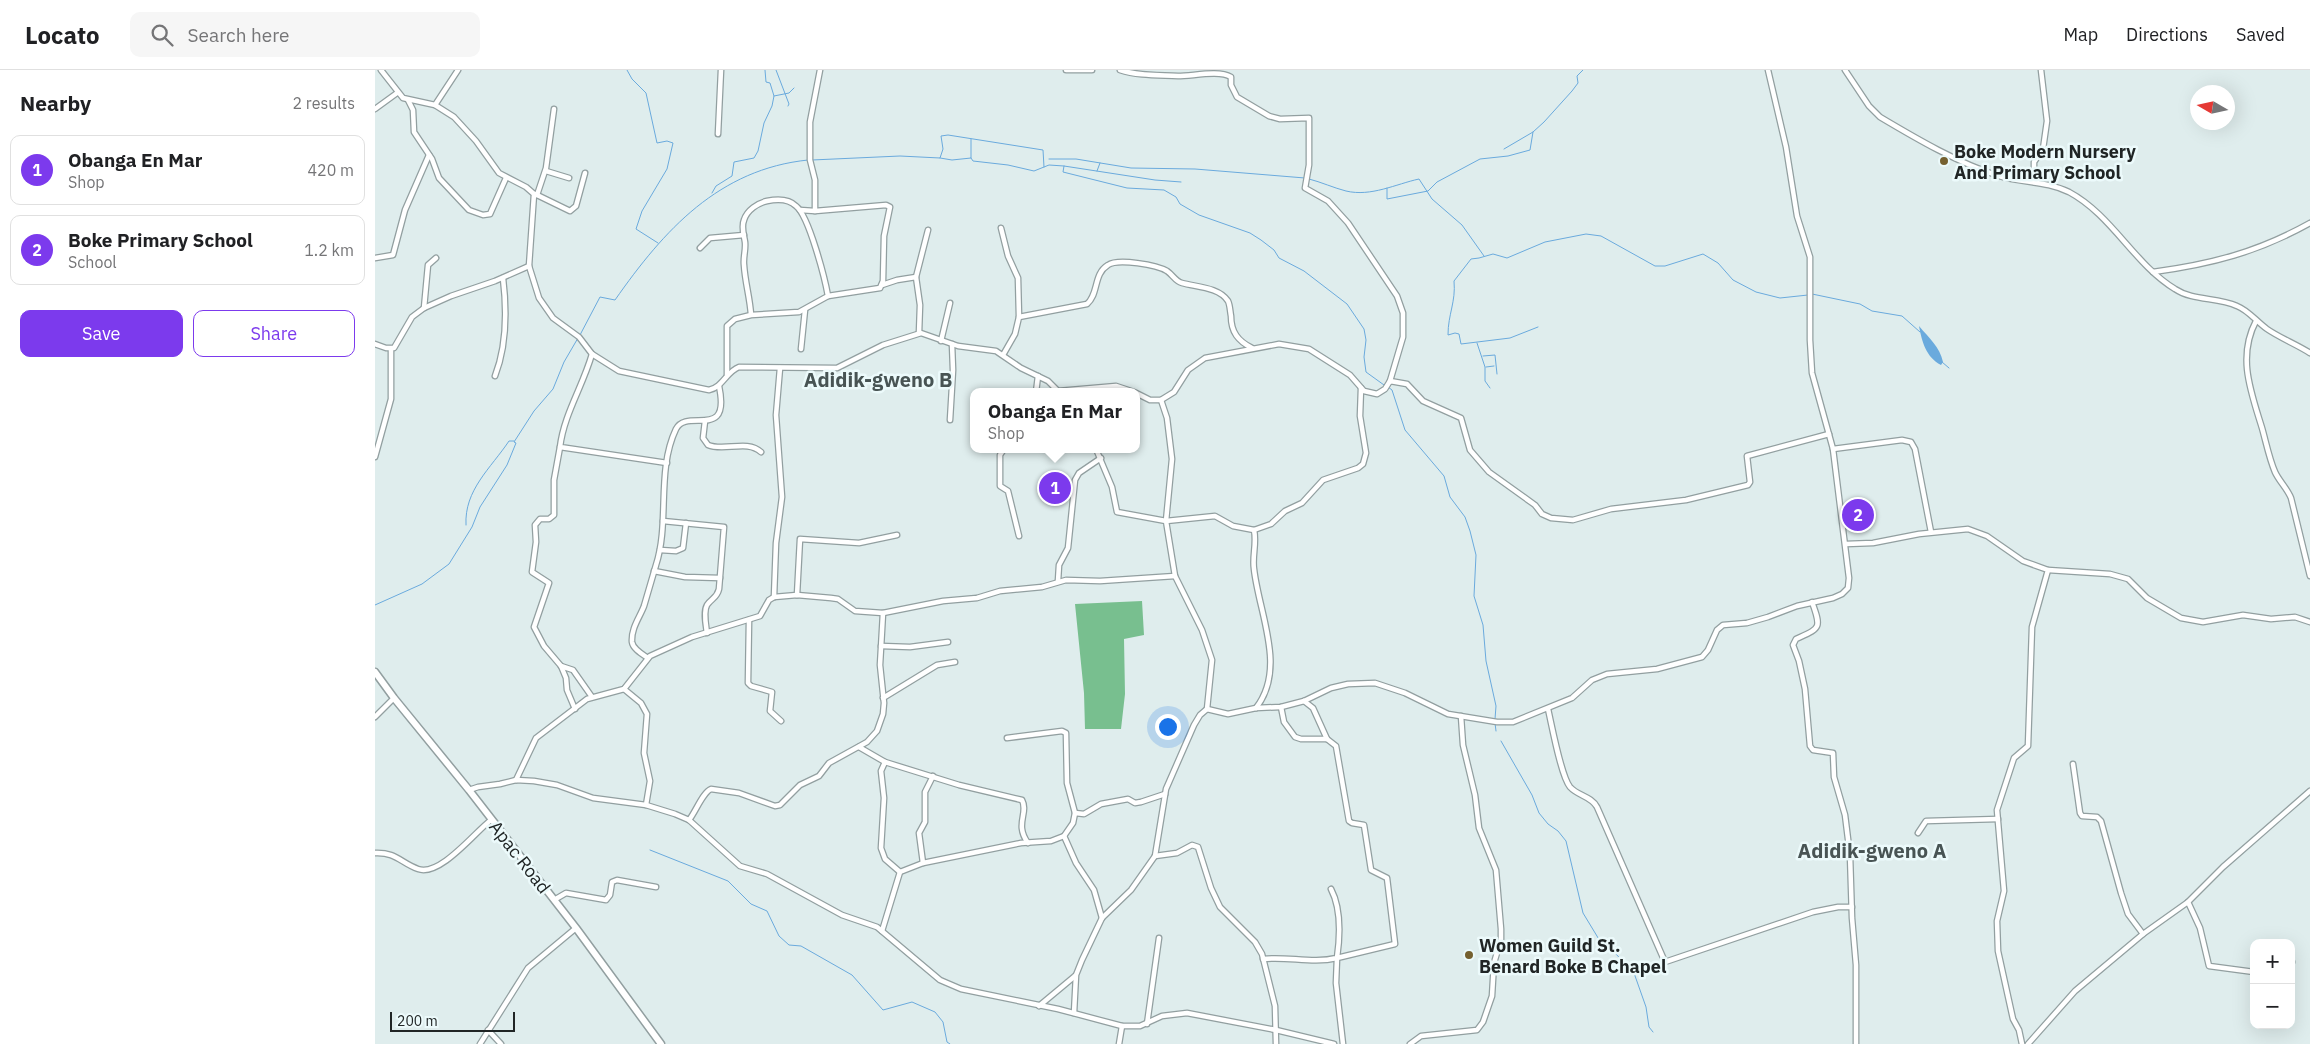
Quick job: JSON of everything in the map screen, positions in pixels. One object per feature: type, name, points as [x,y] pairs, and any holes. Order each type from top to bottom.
[{"type":"main road","name":"Apac Road","points":[[375,672],[576,928],[661,1044]]},
{"type":"street","points":[[381,70],[397,93],[408,100],[435,105],[459,122],[499,173],[535,194],[570,211],[576,206],[585,173]]},
{"type":"street","points":[[435,105],[458,70]]},
{"type":"street","points":[[718,134],[721,70]]},
{"type":"street","points":[[815,211],[815,180],[811,160],[810,122],[820,70]]},
{"type":"street","points":[[1066,70],[1092,70]]},
{"type":"street","points":[[1120,70],[1135,74],[1178,76],[1212,72],[1226,73],[1231,77],[1231,85],[1237,97],[1269,116],[1280,119],[1309,118],[1309,165],[1305,188],[1328,200],[1348,222],[1395,292],[1402,308],[1403,337],[1390,381],[1385,389],[1377,394],[1361,388],[1350,375],[1308,349],[1279,344],[1221,354],[1202,360],[1188,370],[1174,392],[1161,400],[1151,400],[1140,394]]},
{"type":"street","points":[[1207,709],[1228,714],[1256,708],[1281,707],[1304,701],[1326,690],[1348,684],[1375,683],[1415,698],[1442,712],[1506,723],[1548,709],[1572,698],[1592,680],[1607,674],[1657,669],[1702,657],[1708,650],[1717,630],[1723,625],[1747,623],[1812,602],[1833,598],[1848,588],[1846,544],[1833,449],[1812,373],[1809,340],[1810,257],[1797,216],[1786,148],[1768,70]]},
{"type":"street","points":[[1845,70],[1869,106],[1880,117],[1971,164],[1999,176],[2062,189],[2098,212],[2153,272],[2174,289],[2183,293],[2233,304],[2310,353]]},
{"type":"street","points":[[2034,182],[2034,162],[2043,149],[2046,130],[2041,70]]},
{"type":"street","points":[[375,109],[397,93]]},
{"type":"street","points":[[408,100],[413,110],[414,132],[429,155],[439,178],[469,210],[483,215],[491,213],[505,178]]},
{"type":"street","points":[[554,109],[546,171],[535,194],[529,266],[539,298],[548,312],[579,337],[592,354],[619,371],[704,390],[719,386],[727,375],[742,366],[837,368],[883,345],[919,333],[952,344],[989,349],[1048,381],[1056,388]]},
{"type":"street","points":[[375,258],[393,255],[405,210],[429,155]]},
{"type":"street","points":[[546,171],[569,178]]},
{"type":"street","points":[[751,315],[744,266],[744,218],[761,203],[785,201],[793,203],[800,210],[822,269],[827,296]]},
{"type":"street","points":[[800,210],[815,211],[889,206],[890,211],[884,236],[882,285]]},
{"type":"street","points":[[2153,272],[2208,264],[2235,257],[2310,223]]},
{"type":"street","points":[[1001,228],[1008,256],[1018,278],[1019,316],[1018,327],[1003,355]]},
{"type":"street","points":[[919,333],[920,305],[916,277],[929,230]]},
{"type":"street","points":[[700,248],[710,238],[744,235]]},
{"type":"street","points":[[424,308],[428,265],[437,258]]},
{"type":"street","points":[[1019,316],[1087,304],[1093,299],[1097,278],[1105,266],[1116,262],[1128,262],[1166,271],[1179,282],[1205,288],[1224,297],[1230,305],[1234,333],[1241,341],[1254,349]]},
{"type":"street","points":[[391,349],[400,342],[412,317],[424,308],[529,266]]},
{"type":"street","points":[[727,375],[727,326],[735,319],[751,315],[805,310],[827,296],[880,288],[882,285],[897,280],[916,277]]},
{"type":"street","points":[[495,376],[503,352],[505,300],[503,278]]},
{"type":"street","points":[[941,340],[950,303]]},
{"type":"street","points":[[801,349],[805,310]]},
{"type":"street","points":[[2256,320],[2249,334],[2247,349],[2249,388],[2271,461],[2276,474],[2286,487],[2291,498],[2310,576]]},
{"type":"street","points":[[375,344],[391,349]]},
{"type":"street","points":[[950,420],[953,370],[952,344]]},
{"type":"street","points":[[375,457],[391,399],[391,349]]},
{"type":"street","points":[[575,709],[567,690],[566,678],[561,666],[544,646],[534,629],[549,584],[532,572],[536,542],[536,522],[554,515],[554,480],[565,420],[579,390],[592,354]]},
{"type":"street","points":[[774,597],[776,543],[782,499],[776,415],[780,368]]},
{"type":"street","points":[[1036,388],[1038,376]]},
{"type":"street","points":[[1390,381],[1407,384],[1423,401],[1461,418],[1471,450],[1489,472],[1524,497],[1542,514],[1560,520],[1578,519],[1611,509],[1686,500],[1748,485],[1750,482],[1747,456],[1829,434]]},
{"type":"street","points":[[648,658],[637,650],[632,641],[636,622],[643,607],[660,550],[667,463],[677,427],[684,421],[712,420],[718,414],[720,403],[719,386]]},
{"type":"street","points":[[1093,388],[1116,386],[1122,388]]},
{"type":"street","points":[[1098,453],[1115,495],[1117,512],[1166,522],[1215,516],[1233,526],[1254,530],[1271,524],[1285,511],[1302,503],[1323,480],[1358,468],[1363,464],[1366,453],[1360,416],[1361,388]]},
{"type":"street","points":[[1074,1013],[1076,975],[1102,918],[1131,890],[1155,856],[1165,794],[1190,733],[1199,717],[1207,709],[1212,660],[1201,630],[1175,576],[1166,522],[1172,459],[1167,418],[1161,400]]},
{"type":"street","points":[[705,421],[704,441],[708,445],[753,447],[761,452]]},
{"type":"street","points":[[1833,449],[1902,440],[1911,442],[1915,449],[1931,532]]},
{"type":"street","points":[[560,447],[667,463]]},
{"type":"street","points":[[1001,453],[1000,486],[1008,491],[1019,536]]},
{"type":"street","points":[[1058,581],[1059,565],[1068,548],[1075,480],[1079,473],[1101,458]]},
{"type":"street","points":[[663,521],[724,527],[718,594],[707,604],[705,610],[707,633]]},
{"type":"street","points":[[660,550],[676,551],[683,548],[686,523]]},
{"type":"street","points":[[1846,544],[1873,542],[1931,532],[1961,529],[1973,530],[1987,536],[2023,561],[2048,570],[2110,574],[2129,579],[2147,598],[2181,618],[2203,622],[2243,615],[2271,619],[2295,617],[2310,622]]},
{"type":"street","points":[[1254,530],[1254,568],[1271,656],[1267,689],[1256,708]]},
{"type":"street","points":[[797,595],[800,539],[859,543],[897,535]]},
{"type":"street","points":[[2022,1044],[2019,1030],[2013,1019],[1998,951],[1997,921],[2004,891],[1998,801],[2007,782],[2014,758],[2028,746],[2032,626],[2048,570]]},
{"type":"street","points":[[654,571],[685,577],[720,578]]},
{"type":"street","points":[[516,780],[536,738],[575,709],[592,697],[612,694],[625,689],[648,658],[669,646],[762,615],[769,600],[774,597],[797,595],[835,598],[855,611],[883,613],[943,601],[977,598],[1000,591],[1042,587],[1058,581],[1071,579],[1100,581],[1175,576]]},
{"type":"street","points":[[1812,602],[1818,617],[1817,627],[1812,633],[1796,639],[1793,645],[1799,661],[1806,697],[1810,746],[1813,750],[1833,753],[1834,777],[1848,829],[1856,965],[1856,1044]]},
{"type":"street","points":[[689,820],[699,807],[707,791],[711,789],[731,791],[775,806],[780,805],[799,785],[819,776],[829,763],[859,748],[870,740],[877,731],[883,714],[880,674],[883,613]]},
{"type":"street","points":[[749,620],[748,683],[751,686],[772,692],[770,711],[781,721]]},
{"type":"street","points":[[881,646],[919,647],[948,642]]},
{"type":"street","points":[[883,698],[937,665],[955,662]]},
{"type":"street","points":[[561,666],[573,670],[592,697]]},
{"type":"street","points":[[625,689],[641,703],[647,714],[645,752],[650,781],[646,805]]},
{"type":"street","points":[[375,717],[394,698]]},
{"type":"street","points":[[1263,959],[1287,958],[1320,961],[1395,944],[1387,878],[1371,870],[1364,825],[1349,821],[1336,746],[1327,739],[1316,712],[1304,701]]},
{"type":"street","points":[[1281,707],[1284,722],[1295,737],[1301,739],[1327,739]]},
{"type":"street","points":[[1548,709],[1565,780],[1577,793],[1592,801],[1597,807],[1665,962],[1813,912],[1838,907],[1852,907]]},
{"type":"street","points":[[1410,1044],[1421,1036],[1477,1030],[1483,1022],[1492,996],[1494,963],[1501,940],[1496,870],[1479,828],[1475,795],[1463,745],[1461,716]]},
{"type":"street","points":[[900,872],[923,863],[1028,842],[1051,841],[1064,836],[1073,823],[1075,814],[1067,783],[1066,733],[1062,731],[1007,738]]},
{"type":"street","points":[[859,748],[885,762],[959,785],[1022,800],[1024,805],[1021,828],[1028,842]]},
{"type":"street","points":[[885,762],[881,771],[883,798],[881,848],[885,859],[900,872]]},
{"type":"street","points":[[2073,764],[2080,813],[2082,816],[2097,817],[2101,821],[2128,914],[2143,934]]},
{"type":"street","points":[[923,863],[919,833],[925,818],[924,796],[933,776]]},
{"type":"street","points":[[469,790],[516,780],[557,785],[593,798],[646,805],[689,820],[740,866],[767,874],[842,915],[869,924],[882,931],[940,980],[961,989],[1074,1013],[1122,1026],[1133,1027],[1147,1024],[1162,1016],[1187,1013],[1276,1030],[1334,1044]]},
{"type":"street","points":[[2029,1044],[2075,991],[2143,934],[2188,902],[2223,867],[2310,791]]},
{"type":"street","points":[[1075,814],[1084,814],[1101,804],[1128,799],[1135,803],[1165,794]]},
{"type":"street","points":[[1919,833],[1925,821],[1998,819]]},
{"type":"street","points":[[375,853],[392,854],[417,869],[426,870],[452,858],[491,820]]},
{"type":"street","points":[[1064,836],[1076,863],[1094,890],[1102,918]]},
{"type":"street","points":[[1155,856],[1177,853],[1192,845],[1198,847],[1211,888],[1220,907],[1255,942],[1263,959],[1275,1006],[1275,1044]]},
{"type":"street","points":[[882,931],[900,872]]},
{"type":"street","points":[[554,900],[566,893],[606,900],[610,895],[612,882],[617,880],[656,887]]},
{"type":"street","points":[[1331,889],[1335,898],[1338,926],[1337,983],[1343,1044]]},
{"type":"street","points":[[2188,902],[2200,928],[2209,966],[2250,971]]},
{"type":"street","points":[[479,1044],[529,968],[576,928]]},
{"type":"street","points":[[1147,1024],[1159,938]]},
{"type":"street","points":[[1039,1006],[1076,975]]},
{"type":"street","points":[[1119,1044],[1122,1026]]},
{"type":"street","points":[[487,1030],[501,1044]]},
{"type":"green space","points":[[1142,601],[1144,635],[1124,639],[1125,694],[1121,729],[1085,729],[1084,693],[1075,604]]},
{"type":"water","points":[[1919,326],[1934,343],[1942,357],[1943,362],[1941,365],[1928,353],[1923,343]]},
{"type":"waterway","points":[[627,70],[632,79],[646,93],[657,143],[667,141],[673,143],[667,169],[642,211],[636,229],[658,243]]},
{"type":"waterway","points":[[712,193],[716,186],[732,176],[734,162],[754,158],[758,151],[764,123],[772,106],[774,96],[770,83],[766,82],[765,70]]},
{"type":"waterway","points":[[776,70],[789,104],[788,106]]},
{"type":"waterway","points":[[1504,149],[1533,132],[1544,122],[1572,91],[1578,83],[1577,76],[1583,70]]},
{"type":"waterway","points":[[774,96],[789,93],[794,88]]},
{"type":"waterway","points":[[1387,188],[1387,199],[1428,191],[1437,182],[1480,159],[1508,156],[1530,150],[1533,132]]},
{"type":"waterway","points":[[812,160],[900,156],[940,158],[943,149],[941,136],[948,135],[1043,150],[1044,167]]},
{"type":"waterway","points":[[940,158],[952,160],[971,158],[971,139]]},
{"type":"waterway","points":[[971,158],[973,161],[1008,165],[1034,171],[1049,165],[1064,166],[1155,180],[1181,182]]},
{"type":"waterway","points":[[1049,159],[1076,159],[1131,168],[1195,169],[1305,178]]},
{"type":"waterway","points":[[580,335],[600,297],[615,300],[653,250],[674,227],[697,207],[721,190],[747,176],[776,166],[808,160]]},
{"type":"waterway","points":[[1097,171],[1100,163]]},
{"type":"waterway","points":[[1064,166],[1063,172],[1127,188],[1164,190],[1176,197],[1180,204],[1199,215],[1250,233],[1261,240],[1274,250],[1279,258],[1304,271],[1347,304],[1364,329],[1366,372],[1384,385]]},
{"type":"waterway","points":[[1309,179],[1341,190],[1355,192],[1374,191],[1419,179],[1432,199],[1462,225],[1484,256]]},
{"type":"waterway","points":[[1538,327],[1510,338],[1461,344],[1459,334],[1448,335],[1454,295],[1454,281],[1471,259],[1493,254],[1507,258],[1545,242],[1586,234],[1601,236],[1655,266],[1665,266],[1703,254],[1718,263],[1733,280],[1756,292],[1780,298],[1808,295]]},
{"type":"waterway","points":[[1812,294],[1860,304],[1872,311],[1902,316],[1920,332]]},
{"type":"waterway","points":[[375,605],[422,584],[449,564],[472,527],[480,507],[507,465],[516,443],[514,442],[534,411],[553,389],[564,362],[578,338]]},
{"type":"waterway","points":[[1477,343],[1485,367],[1485,381],[1490,388]]},
{"type":"waterway","points":[[1483,356],[1495,355],[1497,374]]},
{"type":"waterway","points":[[1942,362],[1949,368]]},
{"type":"waterway","points":[[1486,367],[1494,366]]},
{"type":"waterway","points":[[1388,387],[1392,390],[1405,430],[1444,476],[1450,497],[1465,517],[1470,531],[1476,555],[1474,596],[1483,625],[1486,661],[1496,706],[1495,719]]},
{"type":"waterway","points":[[466,525],[469,501],[474,490],[509,441],[514,441]]},
{"type":"waterway","points":[[1495,723],[1496,731]]},
{"type":"waterway","points":[[1501,741],[1532,795],[1539,813],[1566,841],[1583,913],[1603,946],[1614,952],[1634,973],[1646,1007],[1649,1027],[1653,1032]]},
{"type":"waterway","points":[[650,850],[728,881],[751,904],[767,911],[779,936],[789,945],[801,946],[852,975],[883,1010],[912,1002],[935,1012],[943,1022],[947,1042],[950,1044]]},
{"type":"place","name":"Boke Modern Nursery And Primary School","points":[[1944,161]]},
{"type":"place","name":"Obanga En Mar","points":[[1055,488]]},
{"type":"place","name":"Boke Primary School","points":[[1858,515]]},
{"type":"place","name":"Women Guild St. Benard Boke B Chapel","points":[[1469,955]]},
{"type":"district","name":"Adidik-gweno B","points":[[878,379]]},
{"type":"district","name":"Adidik-gweno A","points":[[1872,850]]}]
